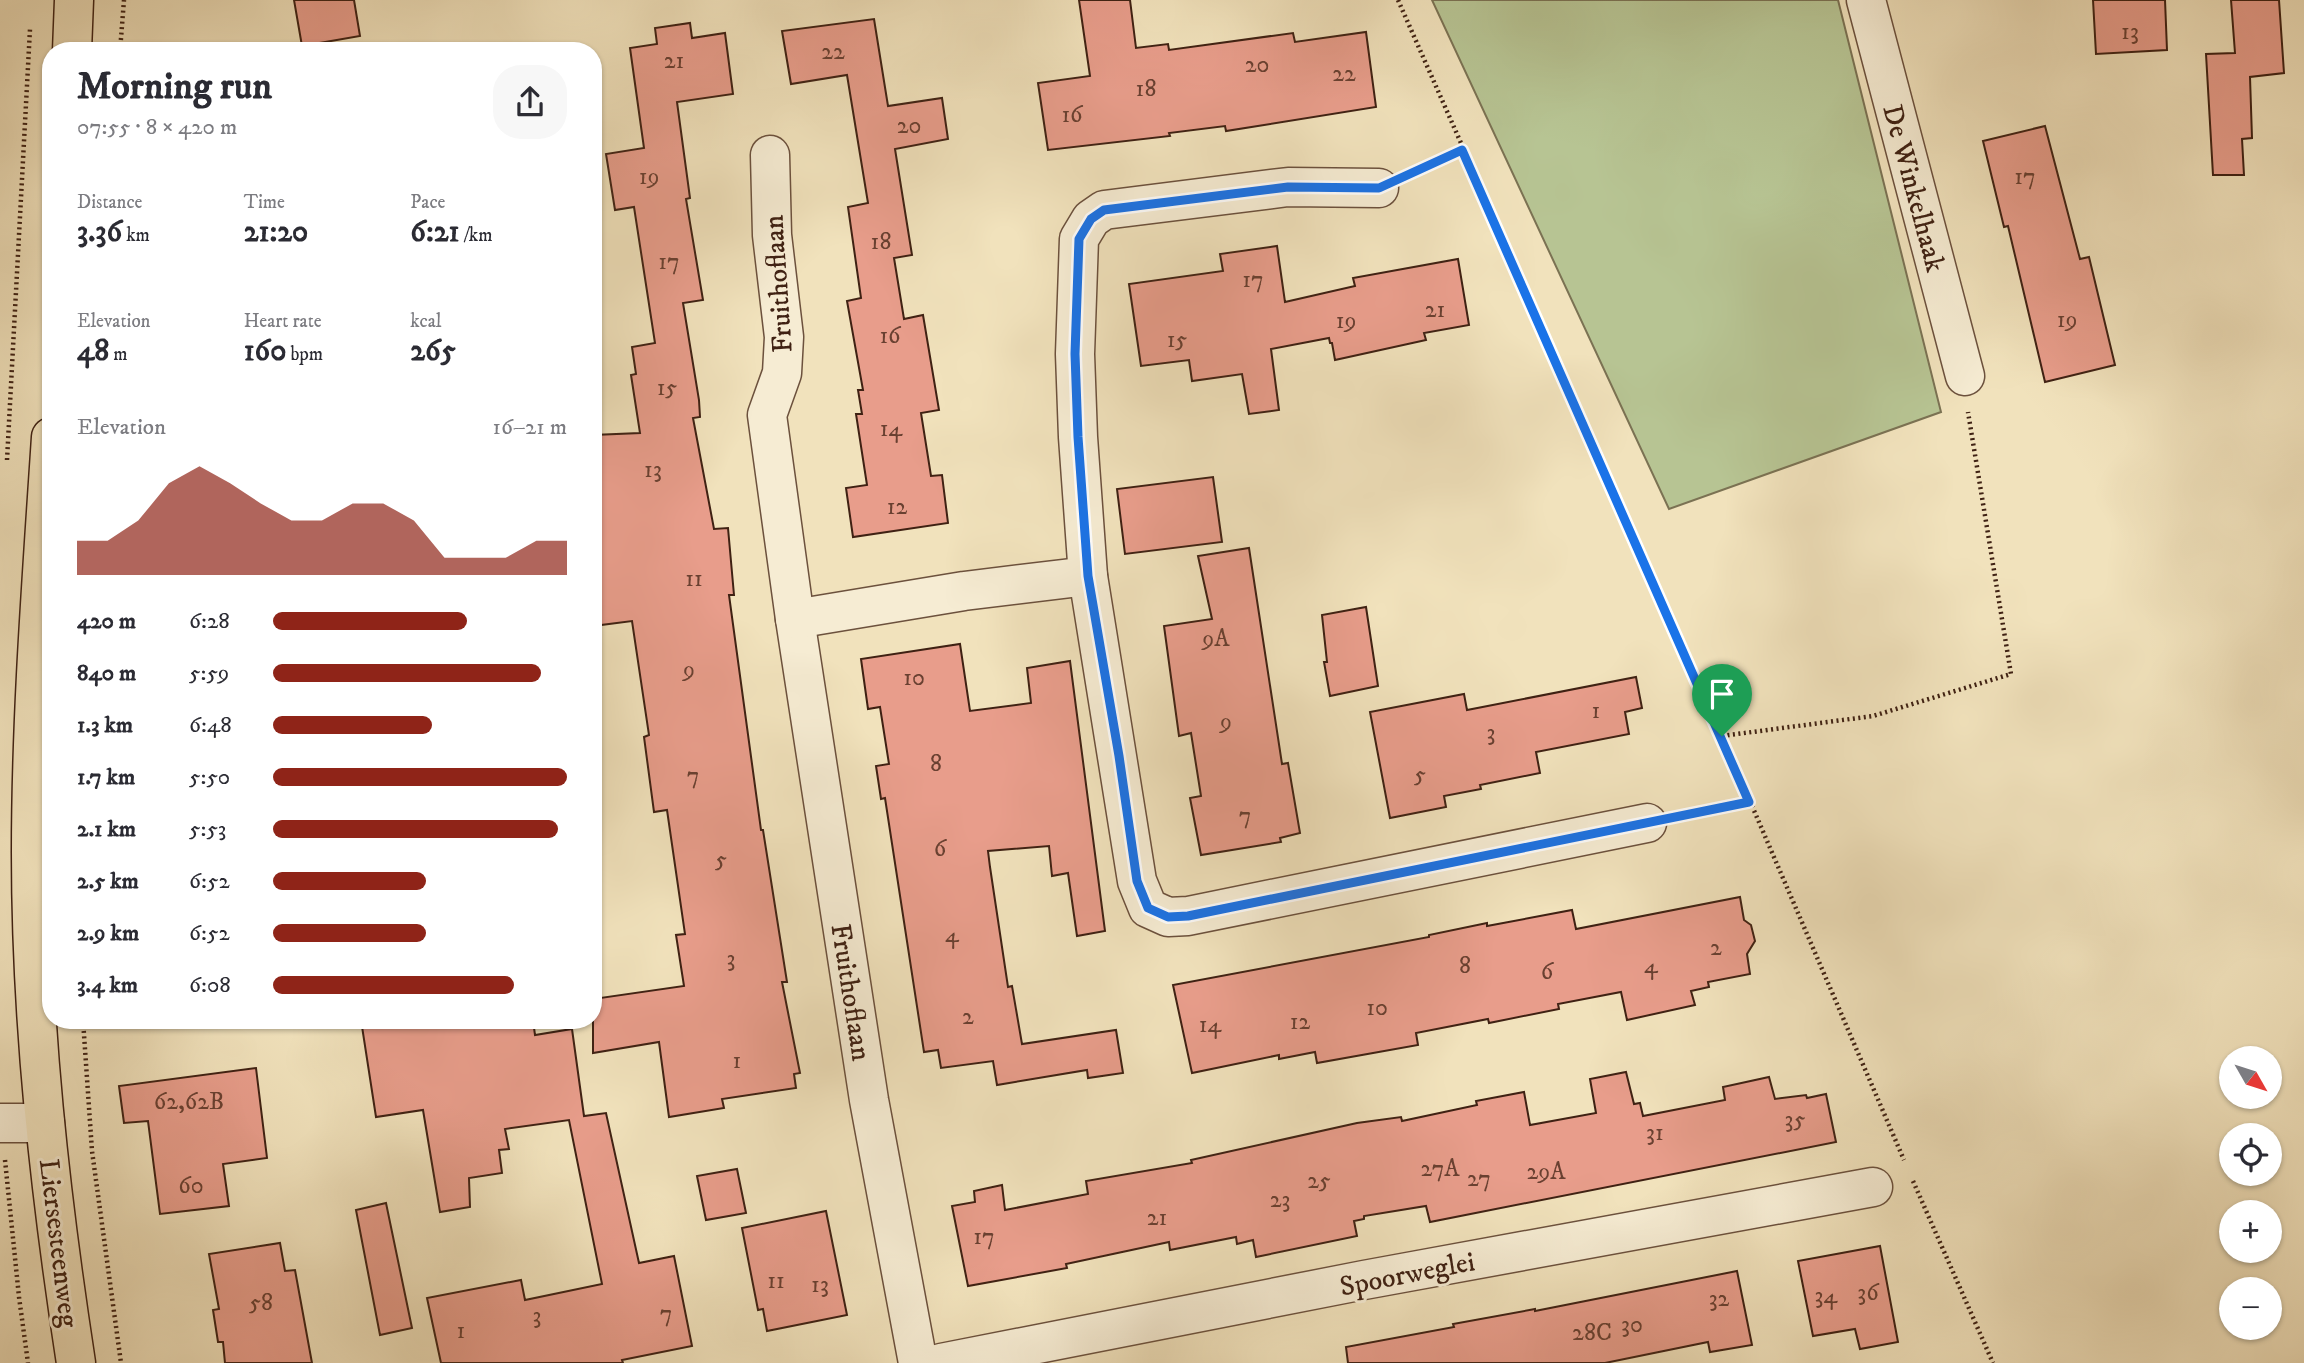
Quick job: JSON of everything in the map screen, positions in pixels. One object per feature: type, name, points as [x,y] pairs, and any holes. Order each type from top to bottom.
[{"type":"main road","points":[[72,42],[74,0]]},
{"type":"main road","name":"Liersesteenweg","points":[[42,694],[31,853],[37,1043],[76,1363]]},
{"type":"street","name":"De Winkelhaak","points":[[1866,0],[1965,376]]},
{"type":"street","name":"Fruithoflaan","points":[[770,155],[772,235],[783,337],[782,373],[767,415],[795,619],[867,1086],[918,1363]]},
{"type":"street","points":[[1379,188],[1288,187],[1104,210],[1091,219],[1079,239],[1075,354],[1088,576],[1137,881],[1148,908],[1168,917],[1188,916],[1647,824]]},
{"type":"street","points":[[795,619],[964,591],[1088,576]]},
{"type":"street","name":"Liersesteenweg","points":[[1,1123],[45,1122]]},
{"type":"street","name":"Spoorweglei","points":[[941,1363],[1364,1280],[1873,1187]]},
{"type":"path","points":[[121,42],[124,0]]},
{"type":"path","points":[[1398,0],[1722,736],[1907,1168]]},
{"type":"path","points":[[6,470],[31,28]]},
{"type":"path","points":[[1379,188],[1462,150]]},
{"type":"path","points":[[1722,736],[1873,716],[2011,674],[1970,434],[1965,376]]},
{"type":"path","points":[[1647,824],[1749,802]]},
{"type":"path","points":[[84,1029],[92,1151],[121,1363]]},
{"type":"path","points":[[1,1123],[28,1363]]},
{"type":"path","points":[[1913,1181],[1993,1363]]},
{"type":"green space","points":[[1432,0],[1838,0],[1941,412],[1669,509]]},
{"type":"building","points":[[294,0],[354,0],[360,36],[325,42],[301,42]]},
{"type":"building","points":[[1079,0],[1130,0],[1136,48],[1168,44],[1169,50],[1293,33],[1295,42],[1366,32],[1376,107],[1226,131],[1225,126],[1169,133],[1170,136],[1048,150],[1038,83],[1090,76]]},
{"type":"building","points":[[2093,0],[2165,0],[2167,50],[2096,54]]},
{"type":"building","points":[[2231,0],[2279,0],[2284,73],[2250,77],[2252,138],[2242,139],[2244,175],[2213,175],[2206,54],[2235,53]]},
{"type":"building","points":[[874,19],[888,106],[942,98],[948,139],[895,149],[912,255],[894,258],[904,319],[923,315],[939,410],[921,413],[931,476],[942,475],[948,523],[853,537],[846,488],[867,485],[856,414],[862,414],[858,390],[863,390],[847,301],[861,298],[848,207],[868,203],[847,75],[791,84],[782,31]]},
{"type":"building","points":[[690,23],[692,38],[725,33],[733,94],[677,102],[690,198],[686,199],[703,300],[683,303],[699,400],[700,417],[693,418],[714,529],[728,528],[734,595],[729,595],[761,830],[787,982],[782,982],[800,1073],[794,1074],[796,1088],[722,1099],[724,1108],[669,1117],[659,1042],[593,1053],[593,1029],[602,1029],[602,998],[684,986],[676,935],[685,934],[667,810],[654,812],[644,737],[649,735],[632,621],[602,625],[602,435],[640,433],[631,375],[636,374],[632,347],[655,343],[634,207],[615,210],[606,154],[644,148],[630,48],[657,44],[655,28]]},
{"type":"building","points":[[2045,126],[2080,259],[2089,257],[2115,365],[2045,382],[2008,226],[2004,227],[1983,141]]},
{"type":"building","points":[[1277,246],[1285,302],[1355,286],[1353,278],[1458,259],[1469,325],[1424,333],[1426,340],[1335,360],[1329,338],[1271,349],[1279,410],[1249,414],[1242,374],[1192,381],[1189,360],[1141,366],[1129,284],[1223,271],[1220,254]]},
{"type":"building","points":[[1213,477],[1222,542],[1125,554],[1117,489]]},
{"type":"building","points":[[1249,548],[1282,764],[1288,763],[1300,833],[1280,838],[1281,842],[1201,855],[1190,798],[1201,796],[1191,733],[1179,736],[1164,626],[1212,619],[1198,556]]},
{"type":"building","points":[[1366,607],[1378,686],[1330,696],[1324,662],[1327,662],[1322,615]]},
{"type":"building","points":[[960,644],[970,711],[1031,703],[1027,668],[1070,661],[1105,931],[1077,936],[1068,873],[1052,876],[1049,846],[988,851],[990,867],[1008,987],[1012,986],[1022,1044],[1116,1030],[1123,1073],[1088,1078],[1087,1070],[997,1085],[993,1061],[941,1068],[938,1050],[924,1052],[885,798],[881,799],[876,766],[889,764],[880,707],[868,709],[861,659]]},
{"type":"building","points":[[1636,677],[1642,708],[1625,712],[1629,734],[1536,752],[1540,773],[1480,785],[1481,789],[1444,796],[1446,807],[1390,818],[1370,712],[1464,694],[1467,710]]},
{"type":"building","points":[[1740,897],[1744,920],[1751,925],[1755,941],[1747,954],[1750,974],[1708,982],[1709,987],[1691,991],[1695,1005],[1627,1020],[1621,992],[1558,1004],[1559,1009],[1489,1023],[1488,1019],[1416,1033],[1418,1045],[1317,1063],[1315,1052],[1279,1059],[1279,1055],[1192,1073],[1173,985],[1429,937],[1487,923],[1487,926],[1572,910],[1576,929]]},
{"type":"building","points":[[362,1029],[534,1029],[535,1035],[572,1029],[584,1116],[606,1113],[639,1263],[674,1256],[692,1346],[622,1360],[623,1363],[441,1363],[427,1298],[521,1280],[525,1300],[602,1284],[569,1120],[505,1129],[509,1149],[499,1150],[502,1173],[469,1178],[470,1207],[440,1212],[423,1110],[376,1117]]},
{"type":"building","points":[[256,1068],[267,1158],[223,1164],[229,1206],[160,1214],[148,1121],[124,1123],[119,1086]]},
{"type":"building","points":[[1626,1072],[1634,1104],[1640,1103],[1643,1116],[1725,1100],[1723,1087],[1769,1077],[1775,1099],[1806,1095],[1807,1098],[1826,1094],[1836,1142],[1430,1222],[1426,1206],[1364,1216],[1364,1219],[1354,1221],[1357,1236],[1256,1257],[1253,1240],[1237,1244],[1236,1237],[1170,1250],[1169,1242],[1066,1264],[1067,1268],[968,1286],[952,1206],[975,1202],[974,1191],[1002,1185],[1005,1210],[1088,1194],[1086,1181],[1192,1163],[1191,1160],[1357,1123],[1401,1117],[1402,1121],[1477,1105],[1476,1101],[1524,1092],[1530,1125],[1596,1113],[1590,1079]]},
{"type":"building","points":[[737,1169],[746,1213],[706,1220],[697,1176]]},
{"type":"building","points":[[386,1203],[412,1328],[380,1335],[356,1210]]},
{"type":"building","points":[[826,1211],[847,1315],[767,1331],[763,1309],[758,1310],[742,1228]]},
{"type":"building","points":[[280,1243],[285,1271],[295,1270],[312,1363],[225,1363],[223,1342],[218,1342],[213,1310],[219,1309],[209,1254]]},
{"type":"building","points":[[1880,1246],[1898,1342],[1860,1349],[1855,1329],[1813,1336],[1798,1261]]},
{"type":"building","points":[[1737,1271],[1752,1345],[1710,1352],[1708,1342],[1605,1363],[1348,1363],[1346,1347],[1454,1327],[1453,1324],[1535,1311]]},
{"type":"route","points":[[1462,150],[1722,736],[1749,802],[1188,916],[1168,917],[1148,908],[1137,881],[1088,576],[1075,354],[1079,239],[1091,219],[1104,210],[1288,187],[1379,188],[1462,150]]}]
